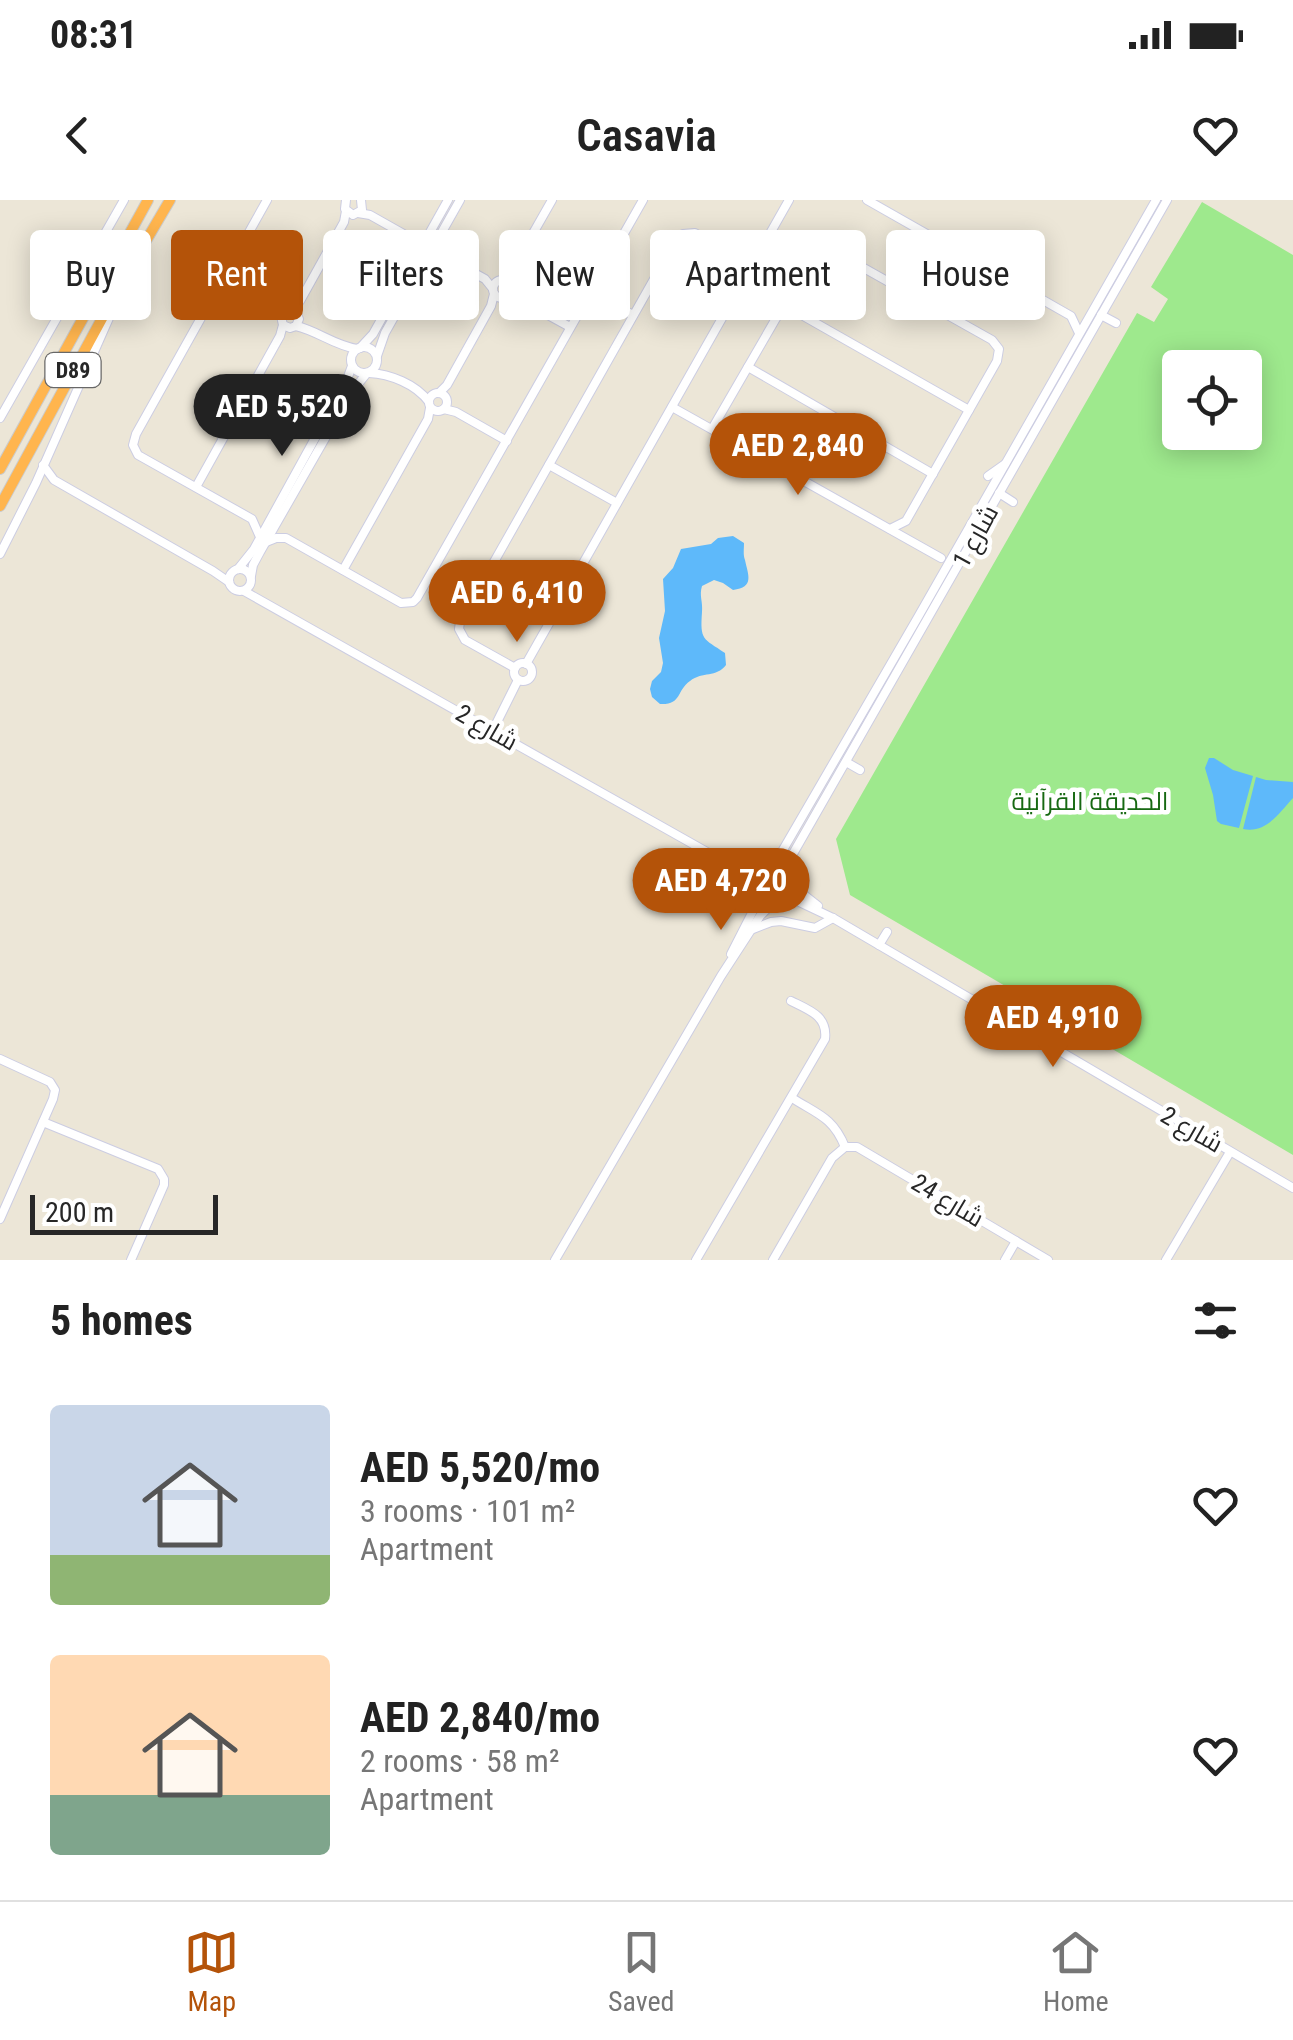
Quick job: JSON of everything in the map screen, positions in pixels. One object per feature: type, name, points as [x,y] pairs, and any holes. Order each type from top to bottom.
[{"type":"highway","name":"D89","points":[[0,470],[148,200]]},
{"type":"highway","name":"D89","points":[[151,232],[170,200]]},
{"type":"highway","name":"D89","points":[[0,506],[101,320]]},
{"type":"street","points":[[0,418],[124,200]]},
{"type":"street","points":[[250,230],[267,200]]},
{"type":"street","points":[[431,230],[448,200]]},
{"type":"street","points":[[444,230],[460,200]]},
{"type":"street","points":[[535,230],[552,200]]},
{"type":"street","points":[[626,230],[643,200]]},
{"type":"street","points":[[772,230],[789,200]]},
{"type":"street","points":[[867,200],[920,230]]},
{"type":"street","name":"شارع 1","points":[[772,867],[1156,200]]},
{"type":"street","points":[[1167,201],[1178,208]]},
{"type":"street","name":"شارع 1","points":[[786,878],[790,859],[1167,201]]},
{"type":"street","points":[[303,296],[352,206],[397,230]]},
{"type":"street","points":[[515,668],[465,640],[460,622],[650,285]]},
{"type":"street","points":[[343,570],[499,294]]},
{"type":"street","points":[[1045,301],[1071,316],[1090,315]]},
{"type":"street","points":[[1101,315],[1116,323]]},
{"type":"street","points":[[1071,316],[1079,333]]},
{"type":"street","points":[[0,554],[108,320]]},
{"type":"street","points":[[200,320],[133,445],[138,455],[252,519],[263,539]]},
{"type":"street","points":[[196,487],[289,320]]},
{"type":"street","points":[[292,320],[336,345],[370,348],[391,376]]},
{"type":"street","points":[[43,466],[54,480],[213,570],[236,591],[244,591],[263,539],[346,382],[351,356],[382,320]]},
{"type":"street","points":[[276,516],[351,393],[376,366],[391,320]]},
{"type":"street","points":[[556,320],[570,328]]},
{"type":"street","points":[[229,582],[263,539],[286,538],[401,603],[418,598],[574,320]]},
{"type":"street","points":[[526,664],[721,320]]},
{"type":"street","points":[[712,429],[775,320]]},
{"type":"street","points":[[812,320],[969,410]]},
{"type":"street","points":[[907,538],[906,521],[999,357],[998,346],[992,340],[957,320]]},
{"type":"street","points":[[336,345],[358,372],[391,376],[507,441]]},
{"type":"street","points":[[748,368],[933,474]]},
{"type":"street","points":[[672,407],[942,558]]},
{"type":"street","points":[[988,476],[1005,464]]},
{"type":"street","points":[[549,465],[618,502]]},
{"type":"street","points":[[36,483],[54,480]]},
{"type":"street","points":[[998,494],[1013,502]]},
{"type":"street","points":[[252,519],[276,516]]},
{"type":"street","points":[[276,516],[286,538]]},
{"type":"street","points":[[890,529],[906,521]]},
{"type":"street","points":[[213,570],[244,570],[251,579]]},
{"type":"street","name":"شارع 2","points":[[251,579],[262,599]]},
{"type":"street","name":"شارع 2","points":[[244,591],[712,855],[745,877],[754,890]]},
{"type":"street","points":[[526,664],[532,670],[531,676],[527,681],[518,680],[515,668],[526,664]]},
{"type":"street","points":[[491,729],[518,680]]},
{"type":"street","points":[[846,762],[860,770]]},
{"type":"street","name":"شارع 2","points":[[712,855],[760,870]]},
{"type":"street","points":[[555,1260],[721,976],[764,910],[786,893],[786,878],[772,867],[760,870],[754,877],[753,911],[721,976]]},
{"type":"street","name":"شارع 2","points":[[786,878],[834,918],[1293,1188]]},
{"type":"street","points":[[754,890],[762,900],[776,902]]},
{"type":"street","name":"شارع 2","points":[[776,902],[795,900],[834,918]]},
{"type":"street","points":[[752,930],[776,921],[814,928],[834,918]]},
{"type":"street","points":[[879,945],[887,932]]},
{"type":"street","points":[[696,1260],[822,1047],[826,1031],[819,1016],[792,1001]]},
{"type":"street","points":[[1090,1070],[1098,1057]]},
{"type":"street","points":[[0,1059],[46,1080],[55,1094],[0,1219]]},
{"type":"street","points":[[773,1260],[834,1154],[845,1147],[831,1122],[792,1098]]},
{"type":"street","points":[[43,1122],[162,1174],[164,1185],[131,1260]]},
{"type":"street","name":"شارع 24","points":[[845,1147],[857,1148],[1048,1260]]},
{"type":"street","points":[[1166,1260],[1230,1152]]},
{"type":"street","points":[[1004,1260],[1016,1241]]},
{"type":"green space","name":"الحديقة القرآنية","points":[[1202,202],[1293,255],[1293,1155],[850,895],[836,839],[1137,313],[1154,322],[1168,299],[1151,287]]},
{"type":"water","points":[[733,536],[744,543],[747,583],[733,590],[714,580],[702,586],[701,593],[703,634],[725,653],[726,665],[718,672],[695,678],[675,700],[660,704],[650,689],[663,663],[659,638],[665,611],[663,579],[681,549]]},
{"type":"water","points":[[1209,758],[1253,776],[1239,828],[1217,821],[1205,768]]},
{"type":"water","points":[[1256,777],[1293,782],[1293,798],[1265,825],[1243,829]]}]
